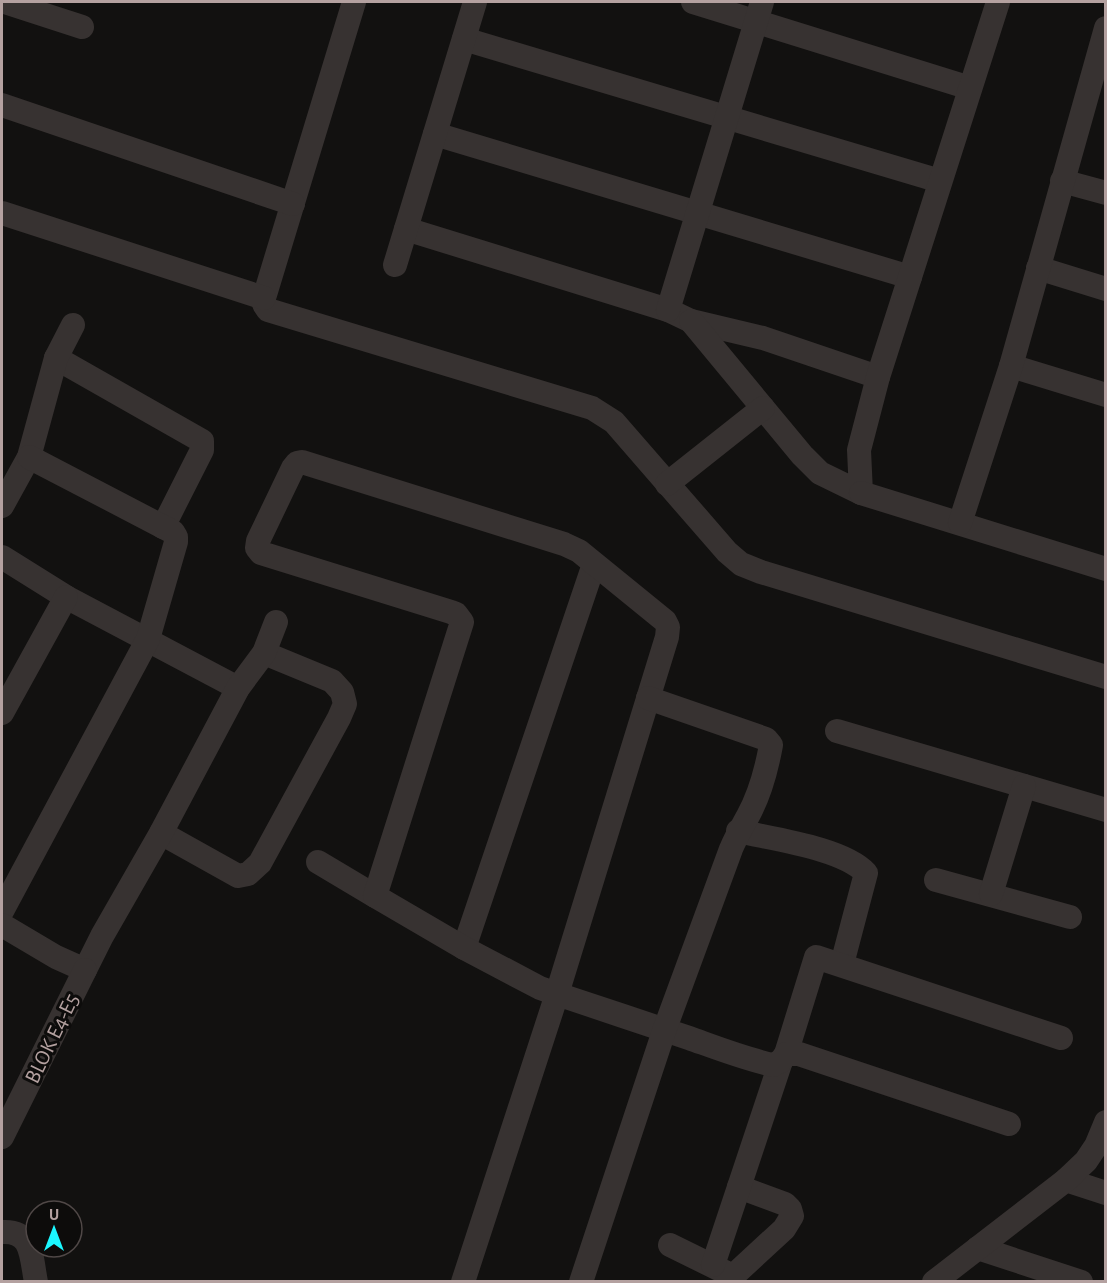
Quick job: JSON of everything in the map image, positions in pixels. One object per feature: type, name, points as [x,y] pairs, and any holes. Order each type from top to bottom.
[{"type":"street","points":[[6,2],[82,27]]},
{"type":"street","points":[[354,2],[264,298],[265,308],[270,312],[592,408],[614,422],[741,564],[771,576],[1106,677]]},
{"type":"street","points":[[395,265],[475,2]]},
{"type":"street","points":[[693,2],[759,11],[970,88]]},
{"type":"street","points":[[861,493],[859,450],[878,376],[998,2]]},
{"type":"street","points":[[668,310],[759,11]]},
{"type":"street","points":[[960,523],[1011,366],[1062,181],[1097,87],[1106,28]]},
{"type":"street","points":[[464,39],[940,181]]},
{"type":"street","points":[[2,105],[293,204]]},
{"type":"street","points":[[435,134],[910,277]]},
{"type":"street","points":[[1062,181],[1106,193]]},
{"type":"street","points":[[2,213],[264,298]]},
{"type":"street","points":[[406,229],[668,310],[691,321],[763,338],[878,376]]},
{"type":"street","points":[[1038,268],[1106,289]]},
{"type":"street","points":[[691,321],[820,473],[861,493],[1106,569]]},
{"type":"street","points":[[2,506],[29,457],[56,358],[73,325]]},
{"type":"street","points":[[56,358],[202,441],[202,450],[163,527]]},
{"type":"street","points":[[1011,366],[1106,395]]},
{"type":"street","points":[[668,484],[763,408]]},
{"type":"street","points":[[2,911],[148,639],[176,542],[173,532],[29,457]]},
{"type":"street","points":[[375,896],[462,622],[456,614],[451,612],[261,553],[258,541],[293,468],[297,463],[302,462],[564,544],[579,552],[664,621],[668,627],[668,637],[557,993],[464,1281]]},
{"type":"street","points":[[2,557],[66,597],[238,688]]},
{"type":"street","points":[[464,948],[594,564]]},
{"type":"street","points":[[2,713],[66,597]]},
{"type":"street","name":"BLOK E4-E5","points":[[2,1137],[102,936],[161,834],[238,688],[264,653],[276,622]]},
{"type":"street","points":[[161,834],[238,876],[248,874],[260,863],[345,704],[342,692],[332,681],[264,653]]},
{"type":"street","points":[[581,1281],[664,1031],[738,831],[749,815],[768,764],[771,745],[766,739],[648,698]]},
{"type":"street","points":[[837,731],[1106,810]]},
{"type":"street","points":[[991,894],[1024,786]]},
{"type":"street","points":[[738,831],[834,854],[859,866],[866,873],[842,964]]},
{"type":"street","points":[[318,862],[464,948],[540,988],[756,1062],[773,1065],[783,1058],[799,1054],[1009,1124]]},
{"type":"street","points":[[936,880],[1070,917]]},
{"type":"street","points":[[2,925],[56,957],[85,970]]},
{"type":"street","points":[[730,1274],[739,1187],[816,957],[1061,1038]]},
{"type":"street","points":[[934,1281],[1066,1180],[1086,1161],[1096,1146],[1106,1122]]},
{"type":"street","points":[[1066,1180],[1106,1193]]},
{"type":"street","points":[[730,1274],[784,1229],[792,1216],[790,1209],[784,1204],[739,1187]]},
{"type":"street","points":[[2,1232],[16,1232],[24,1238],[29,1249],[36,1281]]},
{"type":"street","points":[[670,1245],[730,1274]]},
{"type":"street","points":[[978,1248],[1081,1281]]}]
